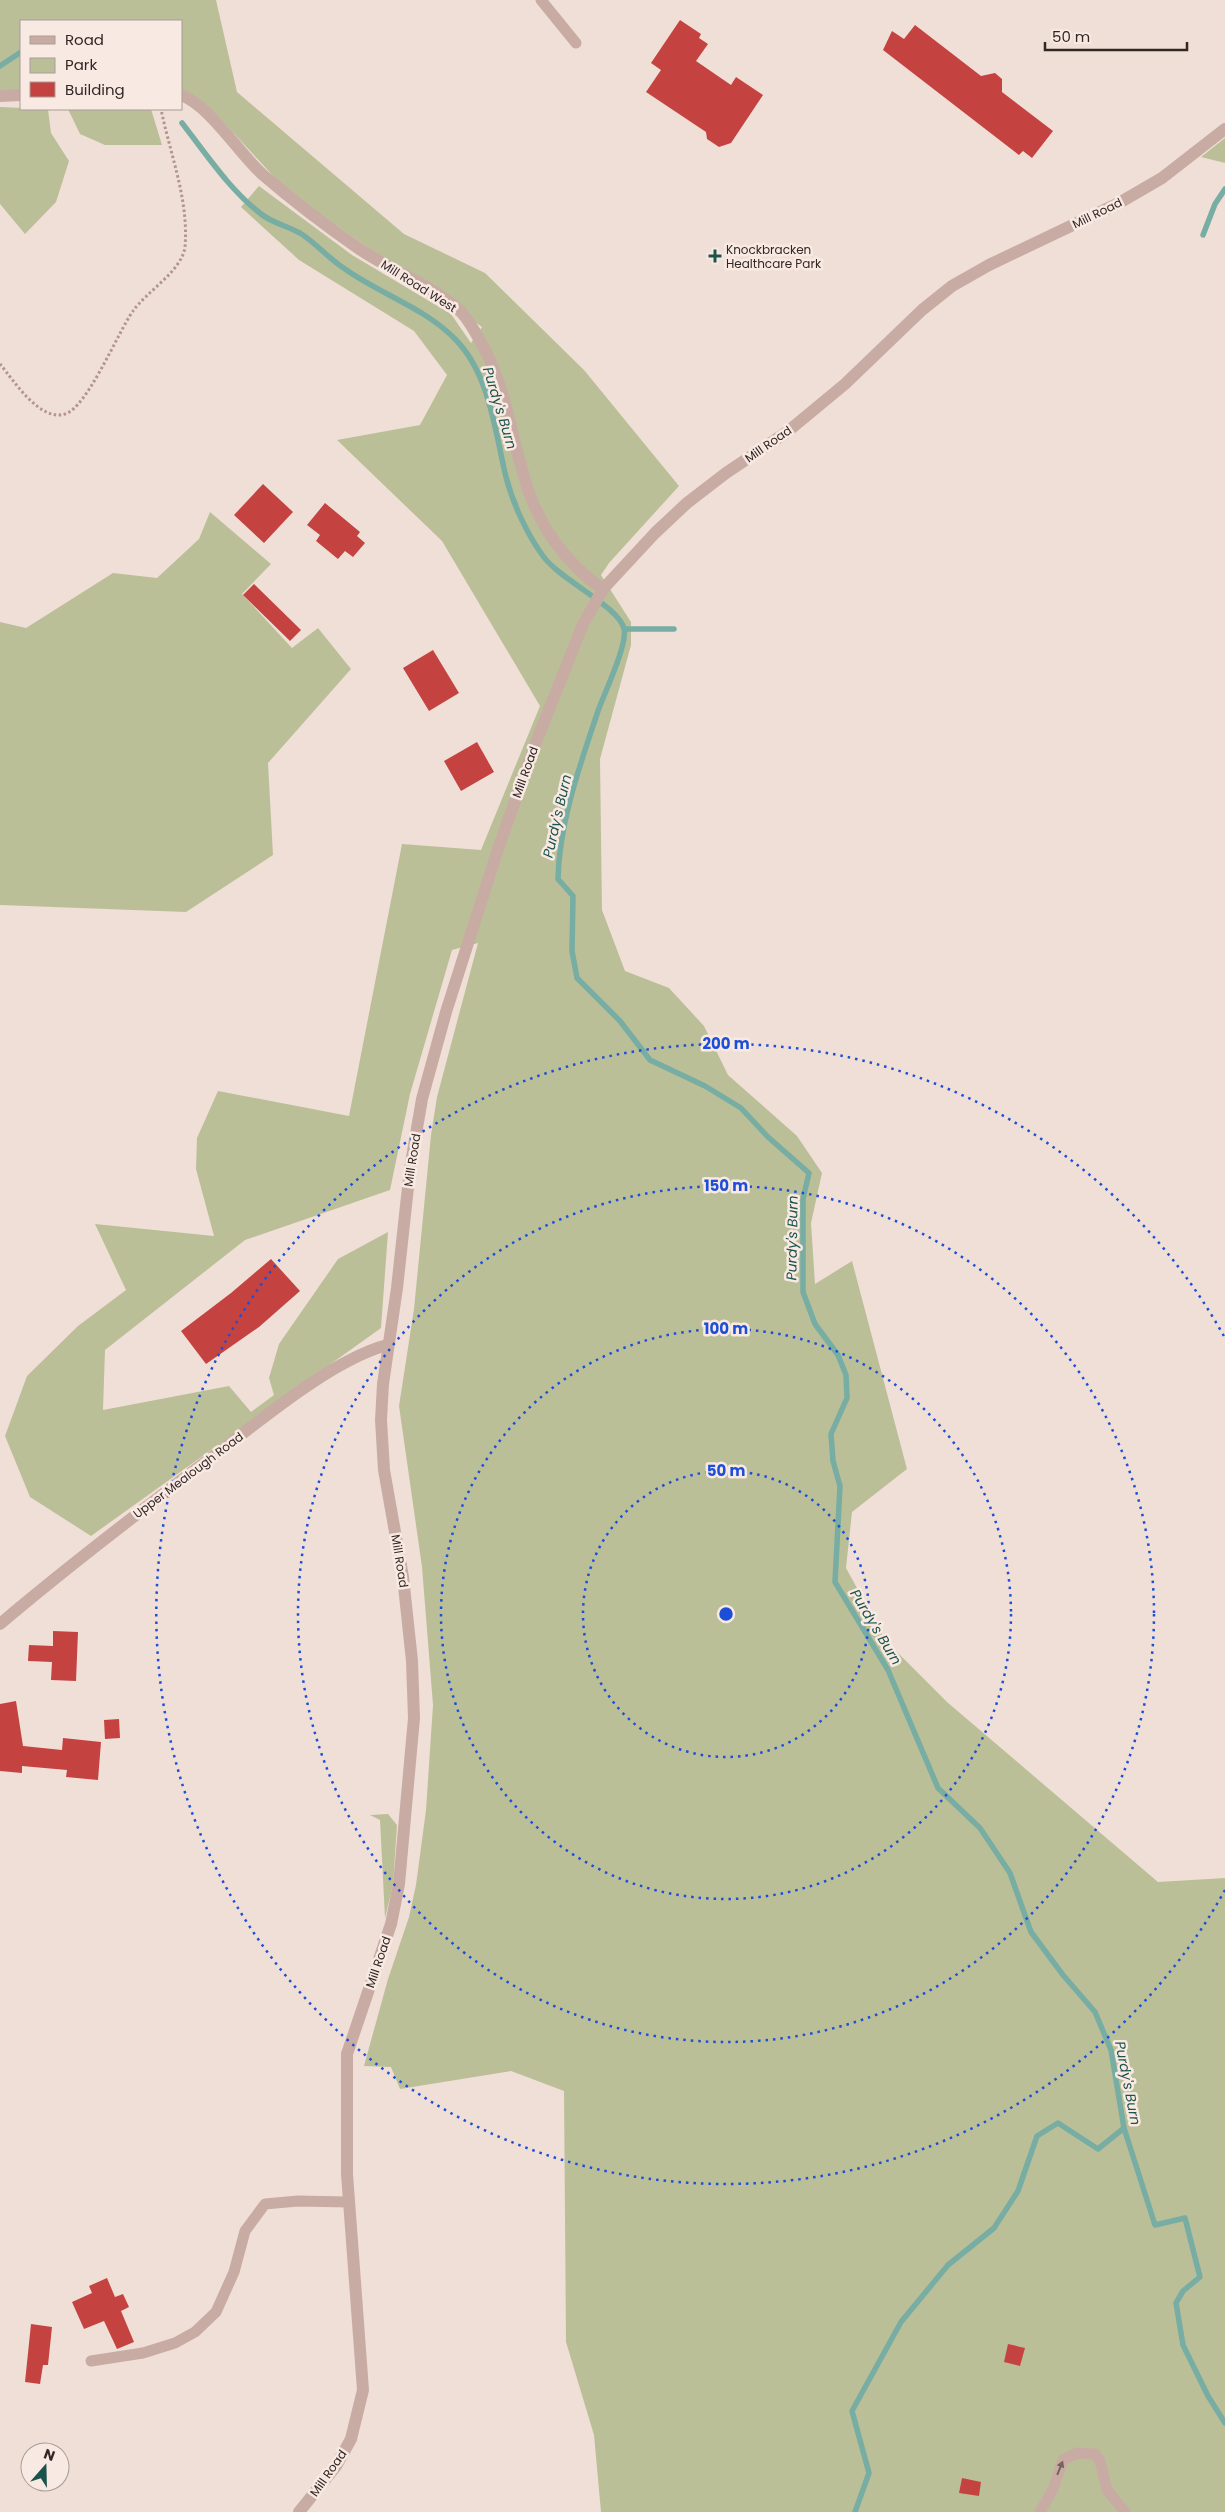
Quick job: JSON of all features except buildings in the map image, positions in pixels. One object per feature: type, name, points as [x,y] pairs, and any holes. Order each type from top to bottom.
[{"type":"street","points":[[0,96],[20,95]]},
{"type":"street","name":"Mill Road West","points":[[182,96],[198,104],[261,173],[351,244],[420,284],[461,312],[485,350],[497,378],[512,422],[523,475],[552,540],[569,562],[602,589]]},
{"type":"street","name":"Mill Road","points":[[299,2512],[336,2466],[351,2439],[363,2390],[349,2202],[346,2110],[348,2054],[391,1924],[399,1884],[414,1718],[412,1661],[404,1577],[384,1470],[381,1420],[388,1345],[413,1151],[422,1098],[443,1022],[498,849],[535,745],[583,624],[602,589],[655,533],[687,503],[726,473],[787,432],[845,384],[922,310],[952,286],[989,265],[1119,203],[1162,178],[1225,129]]},
{"type":"street","name":"Upper Mealough Road","points":[[0,1624],[72,1563],[264,1417],[347,1361],[388,1345]]},
{"type":"lane","points":[[541,0],[576,43]]},
{"type":"lane","points":[[91,2361],[142,2353],[175,2343],[195,2332],[216,2312],[234,2272],[245,2231],[264,2204],[298,2201],[349,2202]]},
{"type":"lane","points":[[1040,2512],[1047,2504],[1063,2460],[1077,2453],[1095,2454],[1100,2461],[1107,2490],[1126,2512]]},
{"type":"path","points":[[0,364],[33,403],[49,414],[66,414],[82,403],[134,310],[165,279],[177,263],[185,249],[184,206],[162,110]]},
{"type":"green space","points":[[0,0],[216,0],[237,92],[404,234],[485,273],[584,370],[679,486],[609,563],[601,575],[631,622],[631,645],[600,759],[602,910],[625,971],[669,988],[704,1026],[728,1075],[797,1136],[822,1173],[811,1223],[815,1284],[852,1261],[907,1469],[852,1512],[846,1568],[886,1641],[947,1702],[1158,1882],[1225,1878],[1225,2512],[601,2512],[594,2435],[566,2342],[564,2091],[511,2071],[400,2089],[391,2067],[364,2066],[388,1979],[409,1917],[416,1885],[426,1810],[433,1705],[422,1567],[399,1406],[414,1309],[431,1135],[437,1097],[478,943],[452,950],[410,1094],[390,1190],[245,1240],[105,1350],[103,1410],[229,1386],[251,1412],[274,1395],[269,1378],[279,1344],[338,1259],[388,1232],[381,1328],[91,1536],[30,1497],[5,1436],[27,1376],[78,1326],[126,1290],[95,1224],[214,1236],[196,1169],[197,1138],[218,1091],[349,1116],[402,844],[481,850],[540,706],[442,541],[337,440],[420,425],[447,375],[414,331],[299,260],[241,207],[259,186],[352,255],[451,314],[471,343],[482,327],[288,192],[215,113],[182,95],[182,20],[20,20],[20,93],[0,95]]},
{"type":"green space","points":[[0,107],[20,108],[20,110],[48,110],[51,133],[69,161],[56,202],[25,234],[0,204]]},
{"type":"green space","points":[[68,110],[151,110],[162,145],[105,145],[80,134]]},
{"type":"green space","points":[[1225,138],[1225,163],[1201,157]]},
{"type":"green space","points":[[210,512],[271,564],[242,594],[292,648],[318,628],[351,669],[268,763],[273,855],[186,912],[0,905],[0,622],[26,628],[113,573],[157,578],[199,539]]},
{"type":"green space","points":[[388,1814],[397,1825],[393,1885],[385,1918],[380,1820],[370,1815]]},
{"type":"waterway","name":"Purdy's Burn","points":[[0,66],[20,53]]},
{"type":"waterway","name":"Purdy's Burn","points":[[182,123],[229,183],[261,214],[300,233],[339,265],[430,318],[455,339],[467,353],[484,386],[509,487],[531,538],[551,565],[612,612],[624,629],[619,657],[584,752],[566,815],[559,858],[558,879],[573,896],[572,951],[577,978],[620,1021],[650,1060],[705,1086],[741,1108],[768,1137],[809,1173],[803,1199],[803,1292],[815,1324],[838,1355],[846,1375],[847,1398],[831,1434],[833,1461],[840,1486],[835,1582],[888,1670],[938,1788],[980,1828],[1010,1873],[1031,1932],[1063,1975],[1095,2012],[1111,2050],[1124,2128],[1155,2225],[1185,2218],[1200,2277],[1183,2291],[1176,2303],[1183,2345],[1208,2396],[1225,2423]]},
{"type":"waterway","points":[[1203,235],[1215,204],[1225,189]]},
{"type":"waterway","points":[[625,629],[674,629]]},
{"type":"waterway","points":[[855,2512],[869,2473],[852,2411],[901,2322],[948,2265],[994,2228],[1018,2191],[1037,2136],[1058,2123],[1098,2149],[1124,2128]]},
{"type":"place","name":"Knockbracken Healthcare Park","points":[[715,256]]}]
